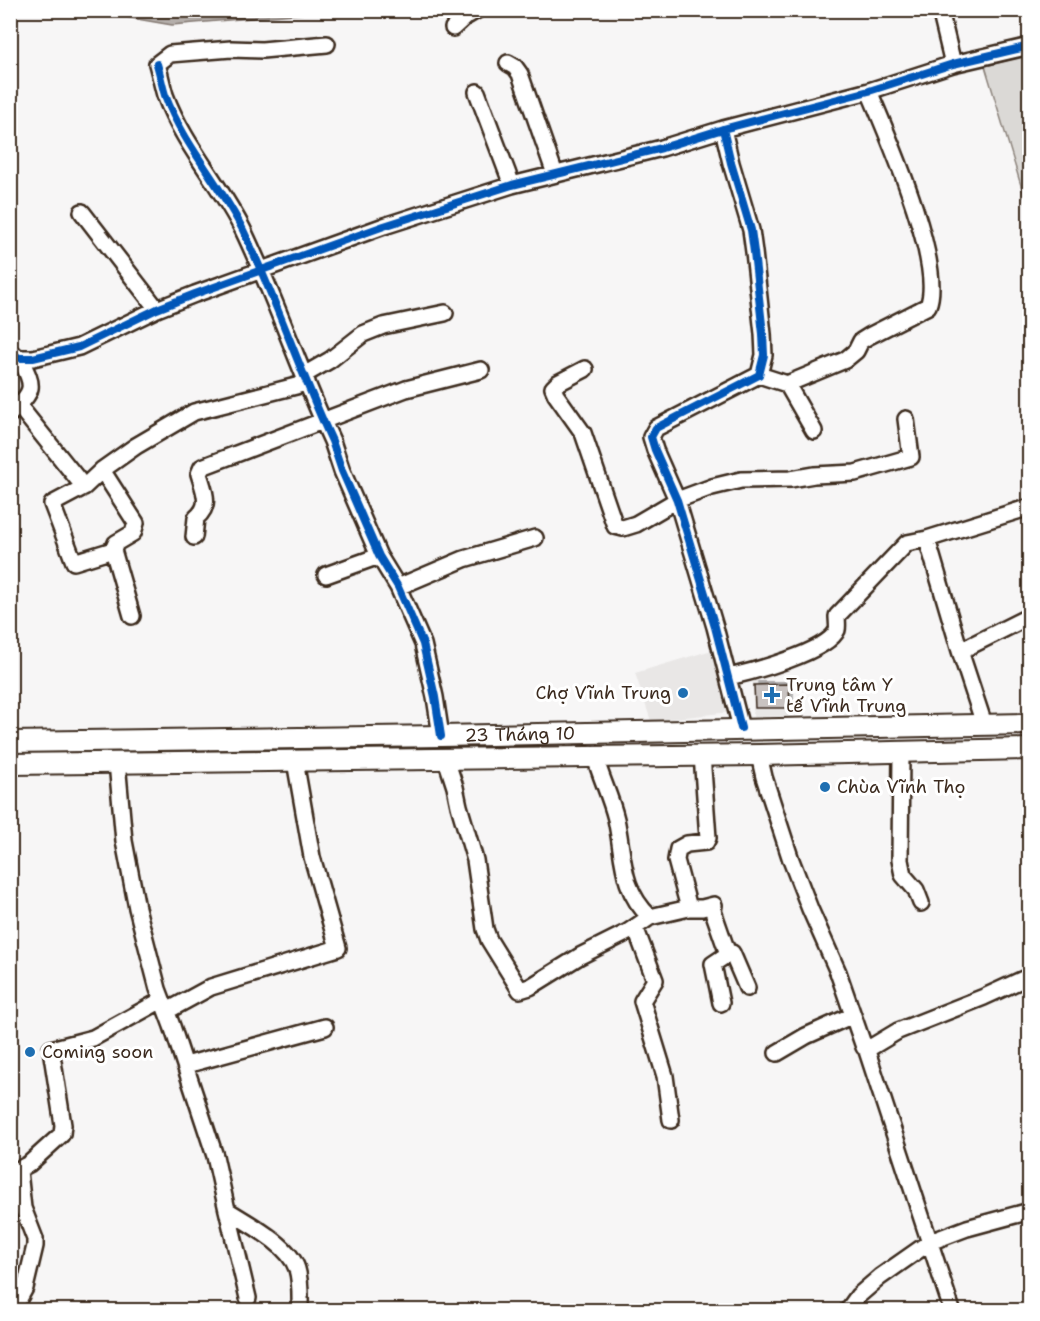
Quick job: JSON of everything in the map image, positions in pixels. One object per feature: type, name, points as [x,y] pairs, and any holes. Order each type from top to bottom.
[{"type":"main road","name":"23 Tháng 10","points":[[10,742],[1029,724]]},
{"type":"main road","points":[[940,752],[941,725]]},
{"type":"main road","points":[[441,736],[446,759]]},
{"type":"main road","name":"23 Tháng 10","points":[[10,764],[901,753],[1029,749]]},
{"type":"street","points":[[453,28],[477,10]]},
{"type":"street","points":[[940,10],[953,64]]},
{"type":"street","points":[[327,44],[262,50],[231,49],[170,54],[158,64],[165,95],[175,116],[200,162],[227,200],[261,271],[379,556],[398,587],[423,644],[441,736]]},
{"type":"street","points":[[15,356],[49,356],[79,347],[157,309],[384,226],[512,185],[662,148],[723,129],[869,91],[953,64],[1029,46]]},
{"type":"street","points":[[508,63],[520,74],[555,174]]},
{"type":"street","points":[[741,728],[729,677],[677,500],[651,437],[656,428],[759,375],[787,384],[845,360],[856,351],[861,341],[928,306],[932,295],[926,251],[912,198],[869,91]]},
{"type":"street","points":[[477,92],[512,185]]},
{"type":"street","points":[[723,129],[753,241],[764,334],[764,355],[759,375]]},
{"type":"street","points":[[82,212],[157,309]]},
{"type":"street","points":[[113,550],[74,562],[52,504],[84,487],[136,446],[194,412],[296,386],[363,334],[383,326],[445,313]]},
{"type":"street","points":[[15,356],[32,382],[31,390],[15,410],[84,487]]},
{"type":"street","points":[[585,369],[553,388],[583,434],[615,526],[623,528],[636,524],[677,500],[712,487],[741,480],[855,474],[911,457],[906,419]]},
{"type":"street","points":[[194,537],[196,518],[203,512],[207,503],[199,474],[202,467],[406,389],[481,370]]},
{"type":"street","points":[[787,384],[814,431]]},
{"type":"street","points":[[102,471],[136,523],[133,533],[116,543],[113,550],[132,616]]},
{"type":"street","points":[[729,677],[779,664],[828,642],[837,630],[837,616],[907,543],[927,539],[1029,507]]},
{"type":"street","points":[[398,587],[464,559],[535,537]]},
{"type":"street","points":[[927,539],[984,724]]},
{"type":"street","points":[[326,575],[379,556]]},
{"type":"street","points":[[960,651],[1029,616]]},
{"type":"street","points":[[901,753],[900,860],[903,875],[916,890],[921,903]]},
{"type":"street","points":[[689,908],[676,860],[678,849],[687,844],[706,842],[708,838],[702,755]]},
{"type":"street","points":[[759,755],[764,777],[792,860],[866,1048],[952,1311]]},
{"type":"street","points":[[595,757],[617,822],[624,872],[640,905],[650,917]]},
{"type":"street","points":[[446,759],[475,860],[485,929],[489,940],[520,990],[530,987],[650,917],[689,908],[714,905],[713,911],[728,954]]},
{"type":"street","points":[[13,1311],[18,1287],[32,1264],[35,1239],[23,1208],[15,1173],[56,1142],[62,1134],[63,1125],[51,1049],[93,1038],[211,987],[338,948],[312,857],[295,761]]},
{"type":"street","points":[[117,762],[124,841],[137,908],[165,1006],[215,1156],[248,1298]]},
{"type":"street","points":[[635,927],[655,980],[642,1000],[665,1076],[671,1120]]},
{"type":"street","points":[[721,1003],[713,964],[728,954],[732,953],[747,988]]},
{"type":"street","points":[[866,1048],[898,1031],[984,997],[1029,976]]},
{"type":"street","points":[[777,1053],[806,1036],[853,1015]]},
{"type":"street","points":[[186,1065],[325,1027]]},
{"type":"street","points":[[226,1210],[270,1238],[291,1257],[297,1267],[300,1311]]},
{"type":"street","points":[[848,1311],[858,1296],[880,1277],[930,1242],[966,1228],[1029,1211]]},
{"type":"shaded area","points":[[91,10],[329,11],[172,25]]},
{"type":"shaded area","points":[[1030,55],[1029,212],[985,66]]},
{"type":"shaded area","name":"Chợ Vĩnh Trung","points":[[712,650],[730,712],[651,721],[635,673]]},
{"type":"shaded area","name":"Trung tâm Y tế Vĩnh Trung","points":[[753,681],[790,681],[792,716],[753,717]]},
{"type":"building","name":"Trung tâm Y tế Vĩnh Trung","points":[[789,684],[790,708],[755,708],[754,685]]},
{"type":"cycle path","points":[[10,353],[20,358],[33,358],[79,347],[157,309],[195,294],[384,226],[512,185],[662,148],[723,129],[869,91],[953,64],[1030,46]]},
{"type":"cycle path","points":[[157,64],[165,95],[173,113],[234,213],[255,256],[332,441],[342,471],[379,556],[398,587],[423,644],[441,736]]},
{"type":"cycle path","points":[[723,129],[751,230],[764,355],[759,375],[656,428],[651,437],[677,500],[715,627],[741,728]]},
{"type":"place","name":"Chợ Vĩnh Trung","points":[[683,693]]},
{"type":"place","name":"Trung tâm Y tế Vĩnh Trung","points":[[772,695]]},
{"type":"place","name":"Chùa Vĩnh Thọ","points":[[825,787]]},
{"type":"place","name":"Coming soon","points":[[30,1052]]}]
